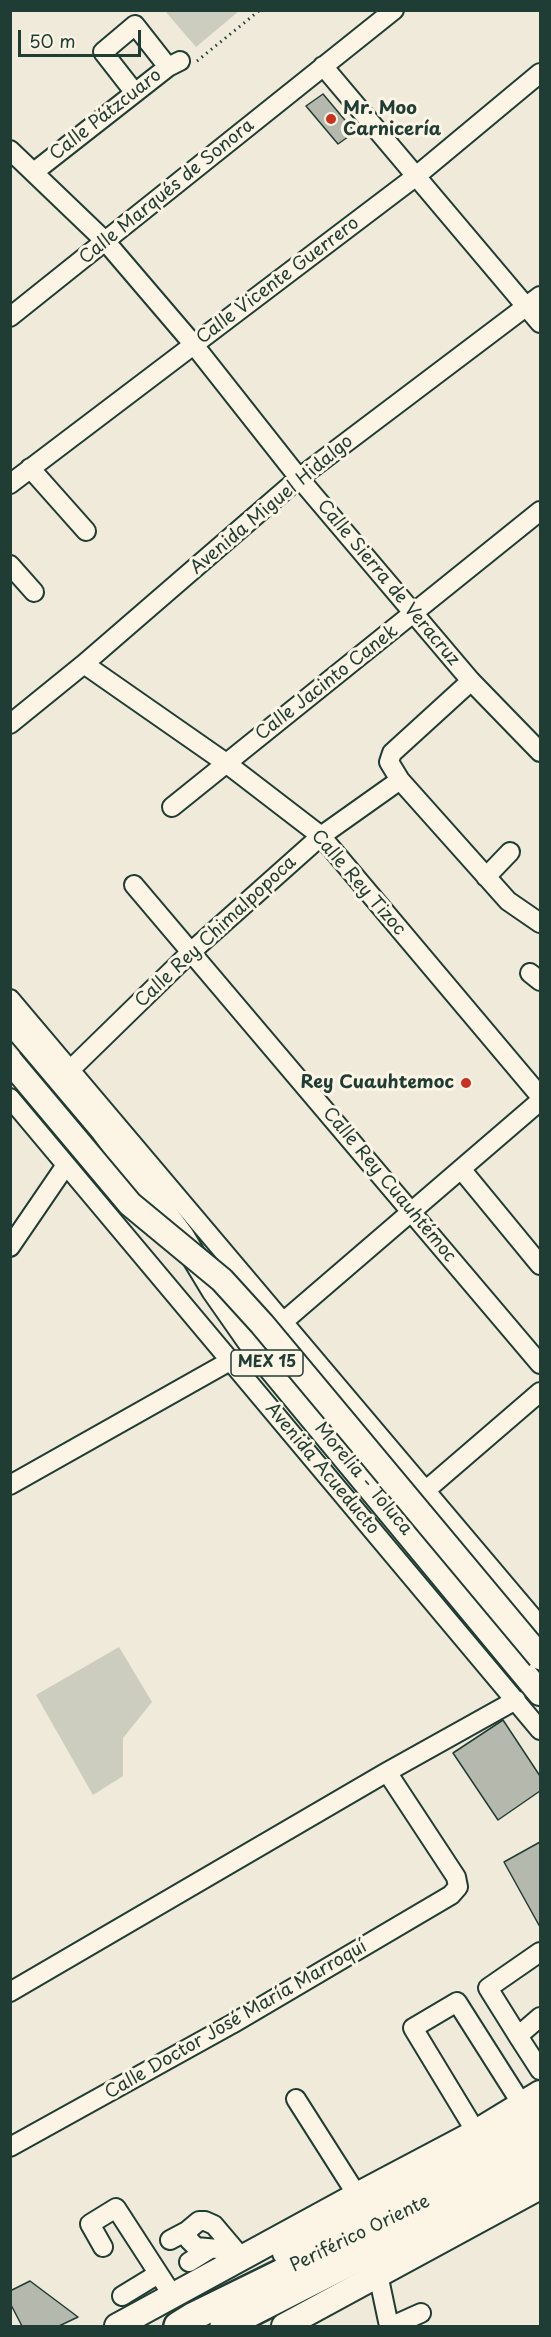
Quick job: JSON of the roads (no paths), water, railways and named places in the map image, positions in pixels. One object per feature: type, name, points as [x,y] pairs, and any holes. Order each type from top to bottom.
[{"type":"highway","name":"Periférico Oriente","points":[[173,2315],[205,2311],[416,2207],[540,2140]]},
{"type":"highway","name":"Periférico Oriente","points":[[224,2326],[540,2165]]},
{"type":"main road","name":"Morelia - Toluca","points":[[10,1020],[116,1148],[182,1237],[214,1290],[256,1350],[540,1693]]},
{"type":"main road","name":"Morelia - Toluca","points":[[10,1061],[130,1204],[222,1280],[262,1324],[540,1658]]},
{"type":"main road","points":[[173,2315],[237,2261],[476,2132],[535,2106]]},
{"type":"main road","points":[[119,2326],[173,2315],[535,2106]]},
{"type":"main road","points":[[284,2326],[379,2280],[540,2187]]},
{"type":"street","name":"Calle Marqués de Sonora","points":[[10,317],[394,10]]},
{"type":"street","name":"Calle Pátzcuaro","points":[[34,172],[174,64],[135,25],[103,52],[135,93]]},
{"type":"street","points":[[323,66],[415,177],[533,301],[540,323]]},
{"type":"street","name":"Calle Vicente Guerrero","points":[[10,484],[415,177],[540,73]]},
{"type":"street","name":"Calle Sierra de Veracruz","points":[[10,150],[106,242],[194,345],[299,478],[471,681],[540,752]]},
{"type":"street","name":"Avenida Miguel Hidalgo","points":[[10,724],[84,664],[299,478],[533,301]]},
{"type":"street","points":[[30,468],[86,531]]},
{"type":"street","name":"Calle Jacinto Canek","points":[[172,807],[540,511]]},
{"type":"street","points":[[10,565],[34,592]]},
{"type":"street","name":"Calle Rey Tizoc","points":[[84,664],[226,763],[321,836],[540,1098]]},
{"type":"street","points":[[471,681],[392,753],[389,762],[400,780],[508,901],[540,923]]},
{"type":"street","name":"Calle Rey Chimalpopoca","points":[[69,1071],[192,951],[321,836],[400,780]]},
{"type":"street","points":[[486,877],[510,852]]},
{"type":"street","name":"Calle Rey Cuauhtémoc","points":[[134,885],[540,1364]]},
{"type":"street","points":[[10,999],[540,1626]]},
{"type":"street","name":"Avenida Acueducto","points":[[10,1098],[540,1730]]},
{"type":"street","points":[[283,1322],[540,1098]]},
{"type":"street","points":[[10,1247],[66,1165]]},
{"type":"street","points":[[461,1169],[540,1264]]},
{"type":"street","points":[[10,1485],[230,1360]]},
{"type":"street","points":[[425,1491],[540,1392]]},
{"type":"street","points":[[10,1992],[387,1772],[516,1700]]},
{"type":"street","name":"Calle Doctor José María Marroquí","points":[[10,2147],[232,2024],[451,1895],[458,1887],[456,1877],[387,1772]]},
{"type":"street","points":[[540,1952],[488,1988],[540,2070]]},
{"type":"street","points":[[476,2132],[412,2028],[457,2002],[535,2106]]},
{"type":"street","points":[[518,2036],[540,2017]]},
{"type":"street","points":[[296,2099],[357,2195]]},
{"type":"street","points":[[104,2247],[90,2224],[116,2208],[159,2274],[173,2315]]},
{"type":"street","points":[[170,2240],[199,2221],[205,2221],[214,2225],[237,2261]]},
{"type":"street","points":[[186,2231],[189,2240],[196,2247],[218,2249],[237,2261]]},
{"type":"street","points":[[189,2262],[210,2249]]},
{"type":"street","points":[[122,2296],[159,2274]]},
{"type":"street","points":[[300,2326],[379,2280],[391,2326],[421,2313]]},
{"type":"place","name":"Mr. Moo Carnicería","points":[[331,119]]},
{"type":"place","name":"Rey Cuauhtemoc","points":[[466,1083]]}]
